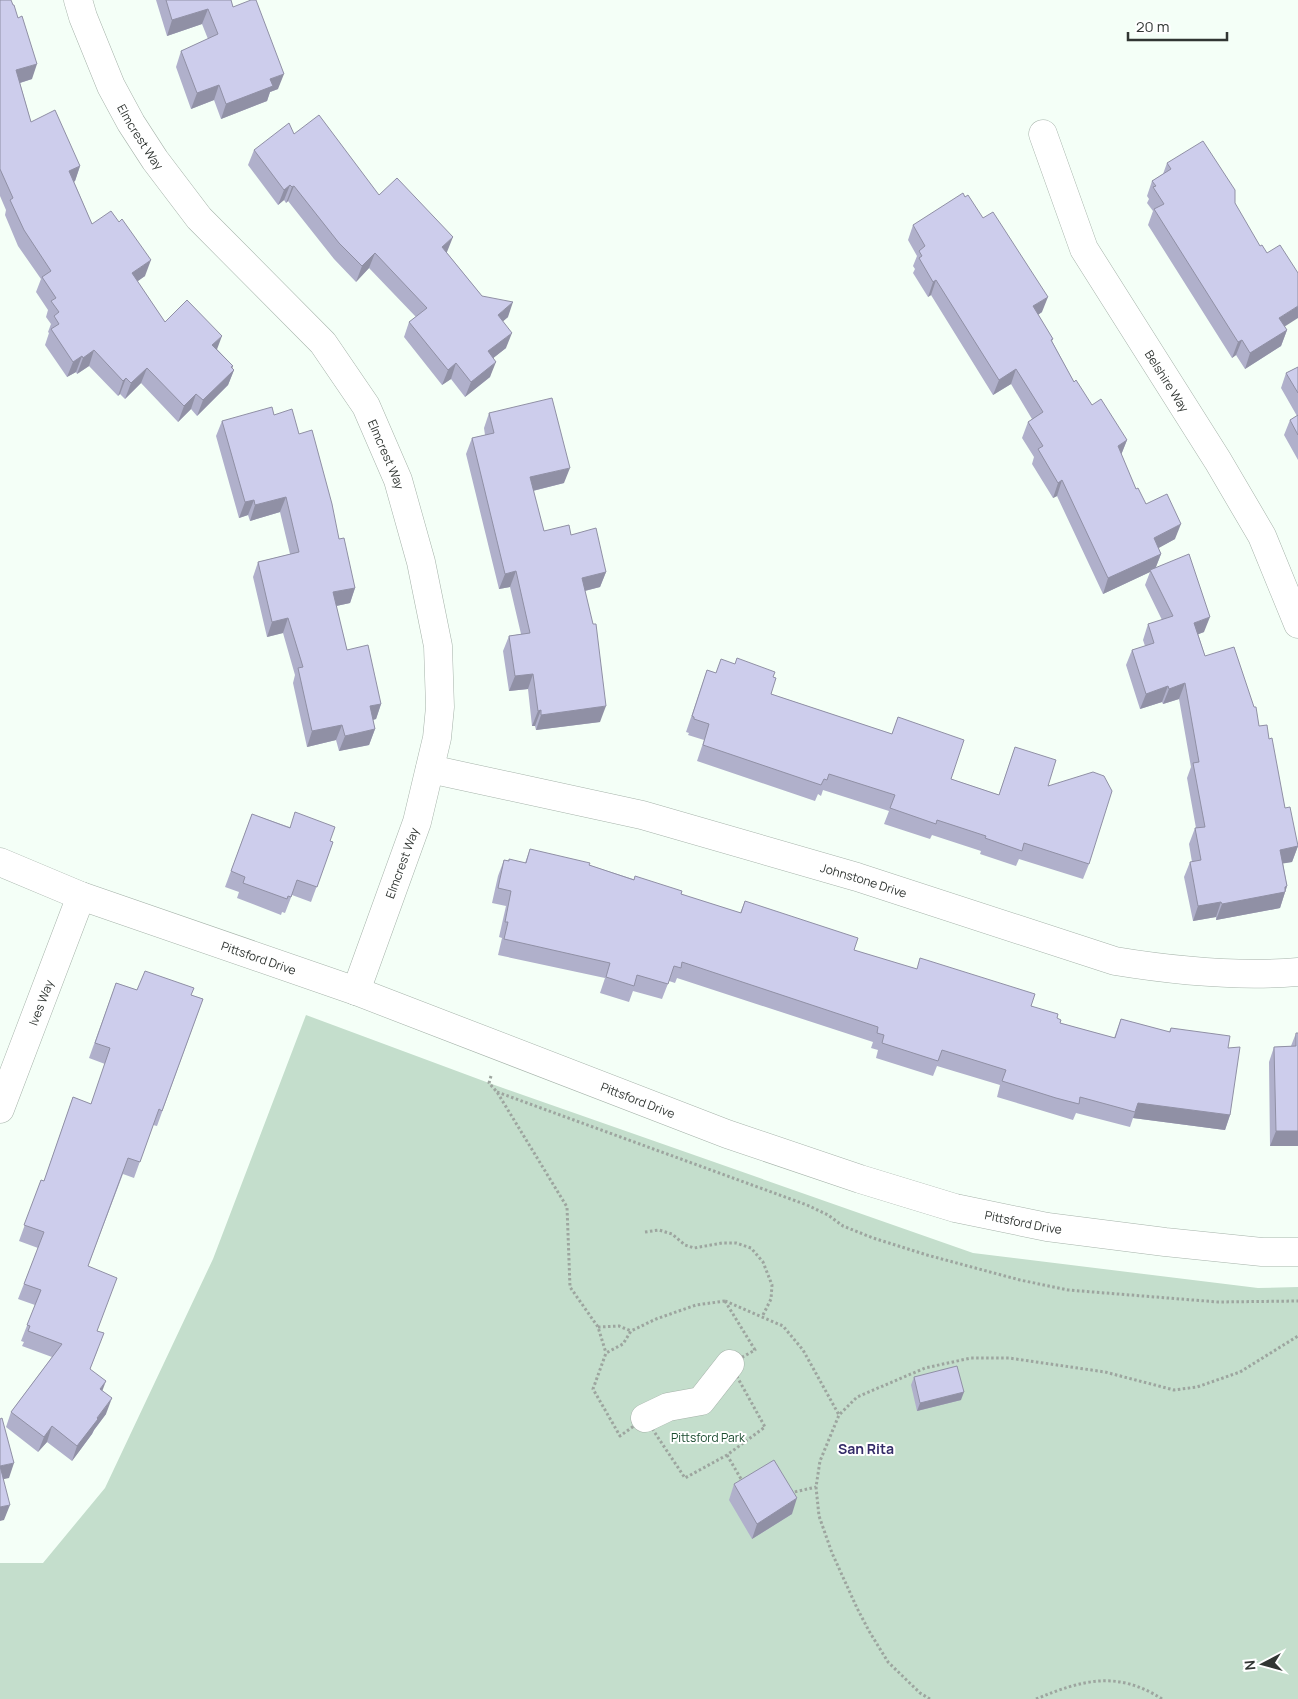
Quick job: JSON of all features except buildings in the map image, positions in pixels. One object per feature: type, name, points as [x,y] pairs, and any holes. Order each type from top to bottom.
[{"type":"street","name":"Elmcrest Way","points":[[78,0],[111,86],[131,123],[155,160],[198,218],[323,343],[366,406],[398,480],[421,562],[438,646],[440,707],[437,738],[417,822],[356,991]]},
{"type":"street","name":"Belshire Way","points":[[1043,134],[1084,249],[1218,461],[1262,536],[1298,624]]},
{"type":"street","name":"Johnstone Drive","points":[[430,768],[642,815],[858,877],[1115,961],[1203,972],[1243,974],[1298,972]]},
{"type":"street","name":"Pittsford Drive","points":[[0,862],[80,896],[356,991],[727,1134],[860,1179],[955,1208],[1047,1227],[1242,1250],[1298,1252]]},
{"type":"street","name":"Ives Way","points":[[0,1109],[80,896]]},
{"type":"street","points":[[645,1418],[668,1407],[701,1401],[730,1364]]},
{"type":"path","points":[[501,1047],[489,1082],[567,1207],[570,1286],[598,1327],[606,1353]]},
{"type":"path","points":[[497,1092],[807,1205],[828,1215],[843,1226],[873,1238],[927,1255],[1020,1280],[1068,1290],[1153,1298],[1218,1302],[1298,1301]]},
{"type":"path","points":[[645,1232],[659,1230],[672,1234],[685,1245],[694,1248],[722,1243],[736,1243],[751,1248],[763,1262],[772,1285],[771,1299],[762,1317]]},
{"type":"path","points":[[725,1301],[783,1326],[803,1350],[839,1415]]},
{"type":"path","points":[[598,1327],[619,1326],[631,1331]]},
{"type":"path","points":[[930,1699],[920,1693],[888,1662],[857,1608],[832,1553],[819,1516],[816,1487],[820,1461],[839,1415],[857,1397],[924,1368],[971,1358],[1009,1358],[1105,1372],[1174,1390],[1197,1387],[1240,1372],[1298,1336]]},
{"type":"path","points":[[727,1456],[747,1488]]},
{"type":"path","points":[[781,1495],[816,1487]]},
{"type":"path","points":[[1036,1699],[1067,1686],[1115,1680],[1137,1685],[1162,1699]]},
{"type":"green space","name":"Pittsford Park","points":[[306,1015],[489,1083],[973,1253],[1258,1288],[1298,1287],[1298,1699],[0,1699],[0,1563],[43,1563],[105,1488],[213,1259]]},
{"type":"district","name":"San Rita","points":[[866,1448]]}]
